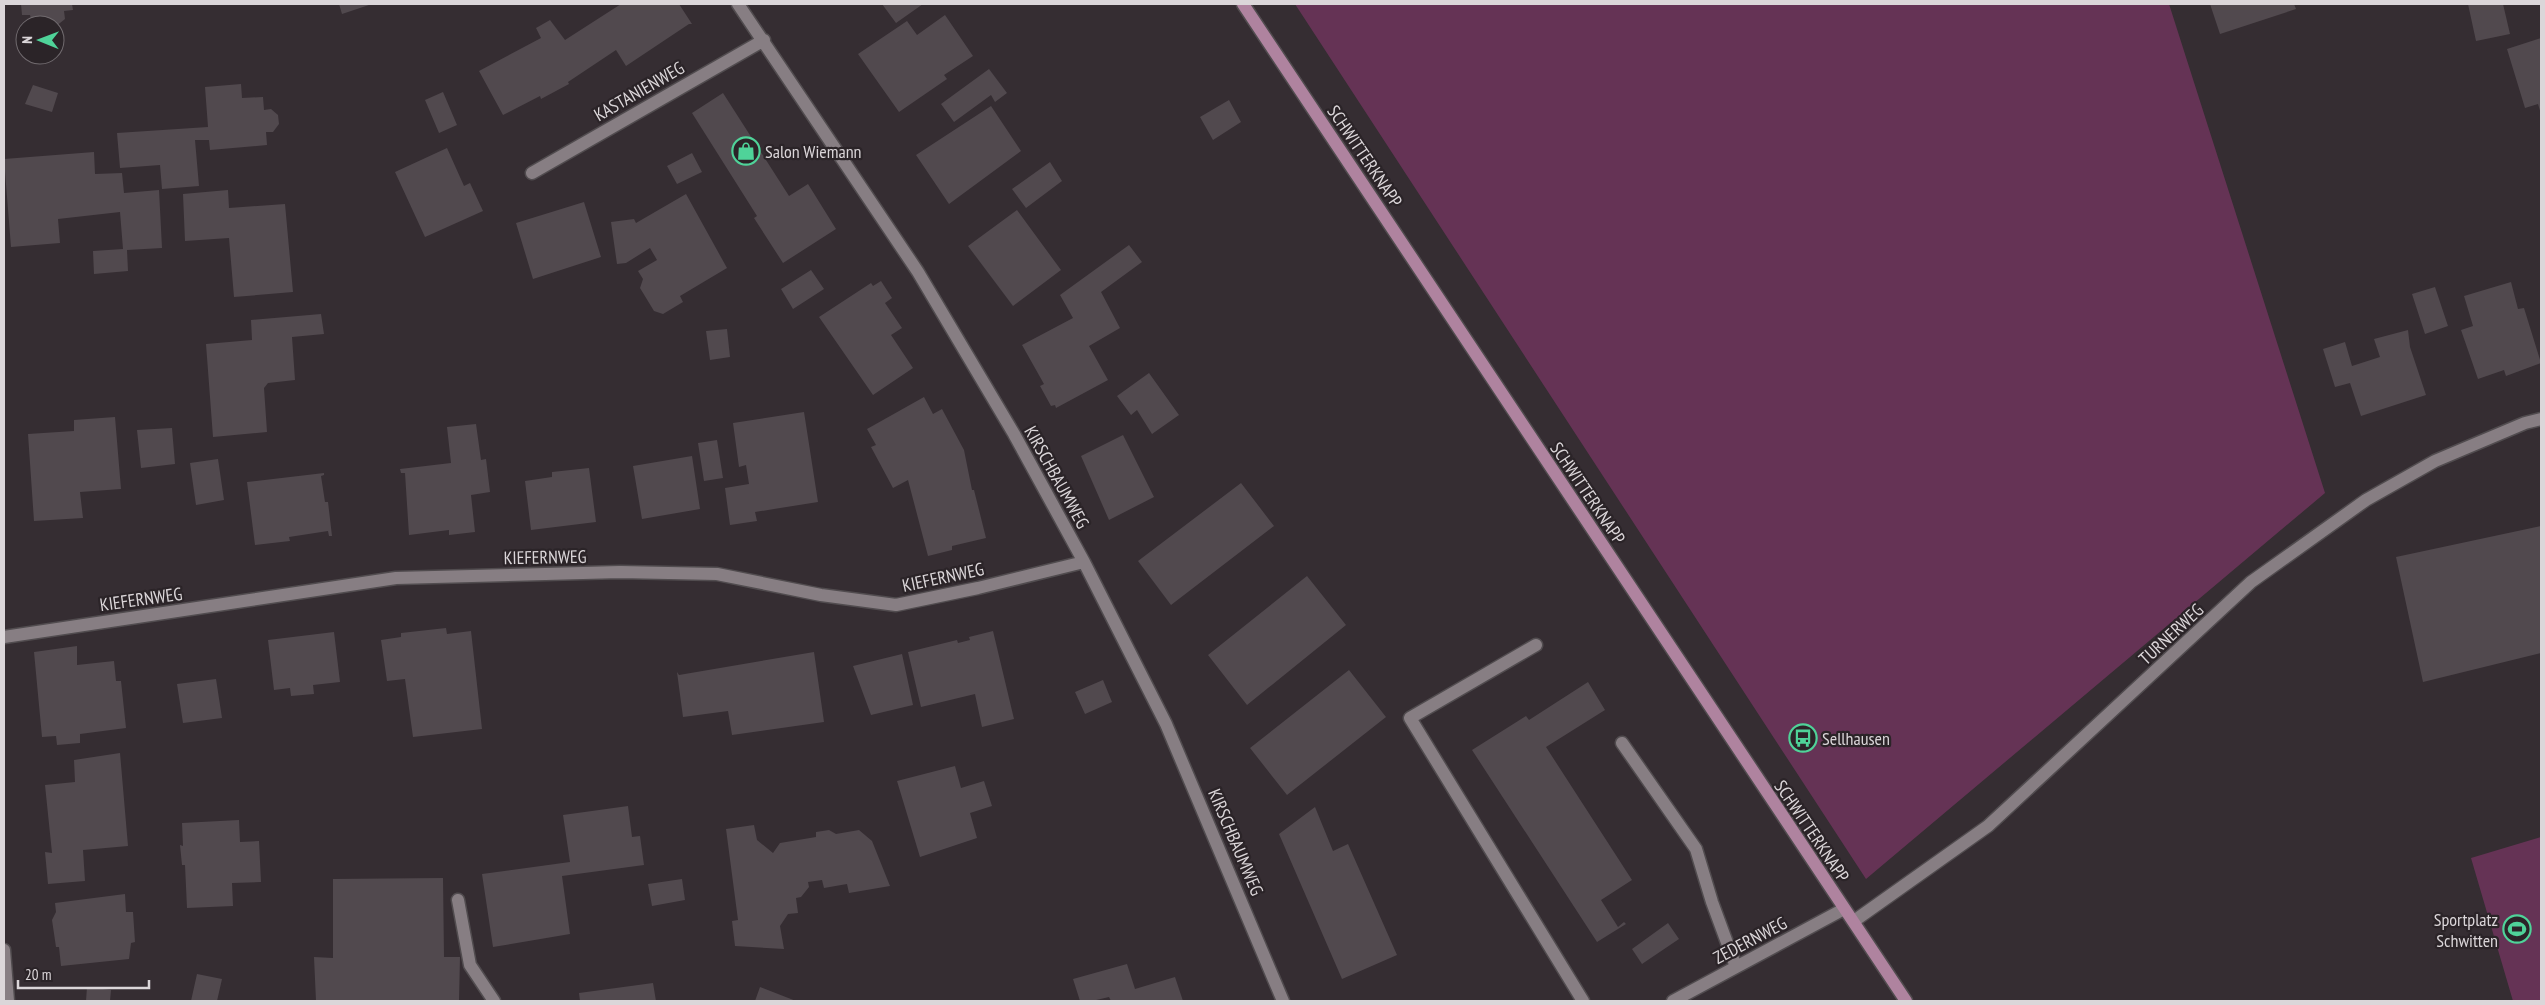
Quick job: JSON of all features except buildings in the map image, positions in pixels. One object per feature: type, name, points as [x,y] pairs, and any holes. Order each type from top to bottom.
[{"type":"main road","name":"SCHWITTERKNAPP","points":[[1243,4],[1906,1001]]},
{"type":"street","name":"KIRSCHBAUMWEG","points":[[738,4],[764,40],[918,272],[1014,434],[1084,562],[1166,724],[1283,1001]]},
{"type":"street","name":"KASTANIENWEG","points":[[532,173],[764,40]]},
{"type":"street","name":"TURNERWEG","points":[[1854,921],[1988,826],[2251,582],[2366,500],[2435,461],[2525,423],[2541,419]]},
{"type":"street","name":"KIEFERNWEG","points":[[4,637],[396,578],[620,572],[717,574],[821,595],[896,605],[978,588],[1084,562]]},
{"type":"street","points":[[1536,644],[1410,718],[1583,1001]]},
{"type":"street","points":[[1622,743],[1696,849],[1712,902],[1736,967]]},
{"type":"street","points":[[458,900],[470,965],[494,1001]]},
{"type":"street","name":"ZEDERNWEG","points":[[1673,1001],[1844,909]]},
{"type":"street","points":[[4,950],[8,1001]]},
{"type":"shaded area","points":[[1295,4],[2169,4],[2325,493],[1866,879]]},
{"type":"shaded area","name":"Sportplatz Schwitten","points":[[2541,837],[2541,1001],[2513,1001],[2471,858]]},
{"type":"place","name":"Salon Wiemann","points":[[746,151]]},
{"type":"place","name":"Sellhausen","points":[[1803,738]]},
{"type":"place","name":"Sportplatz Schwitten","points":[[2517,929]]}]
